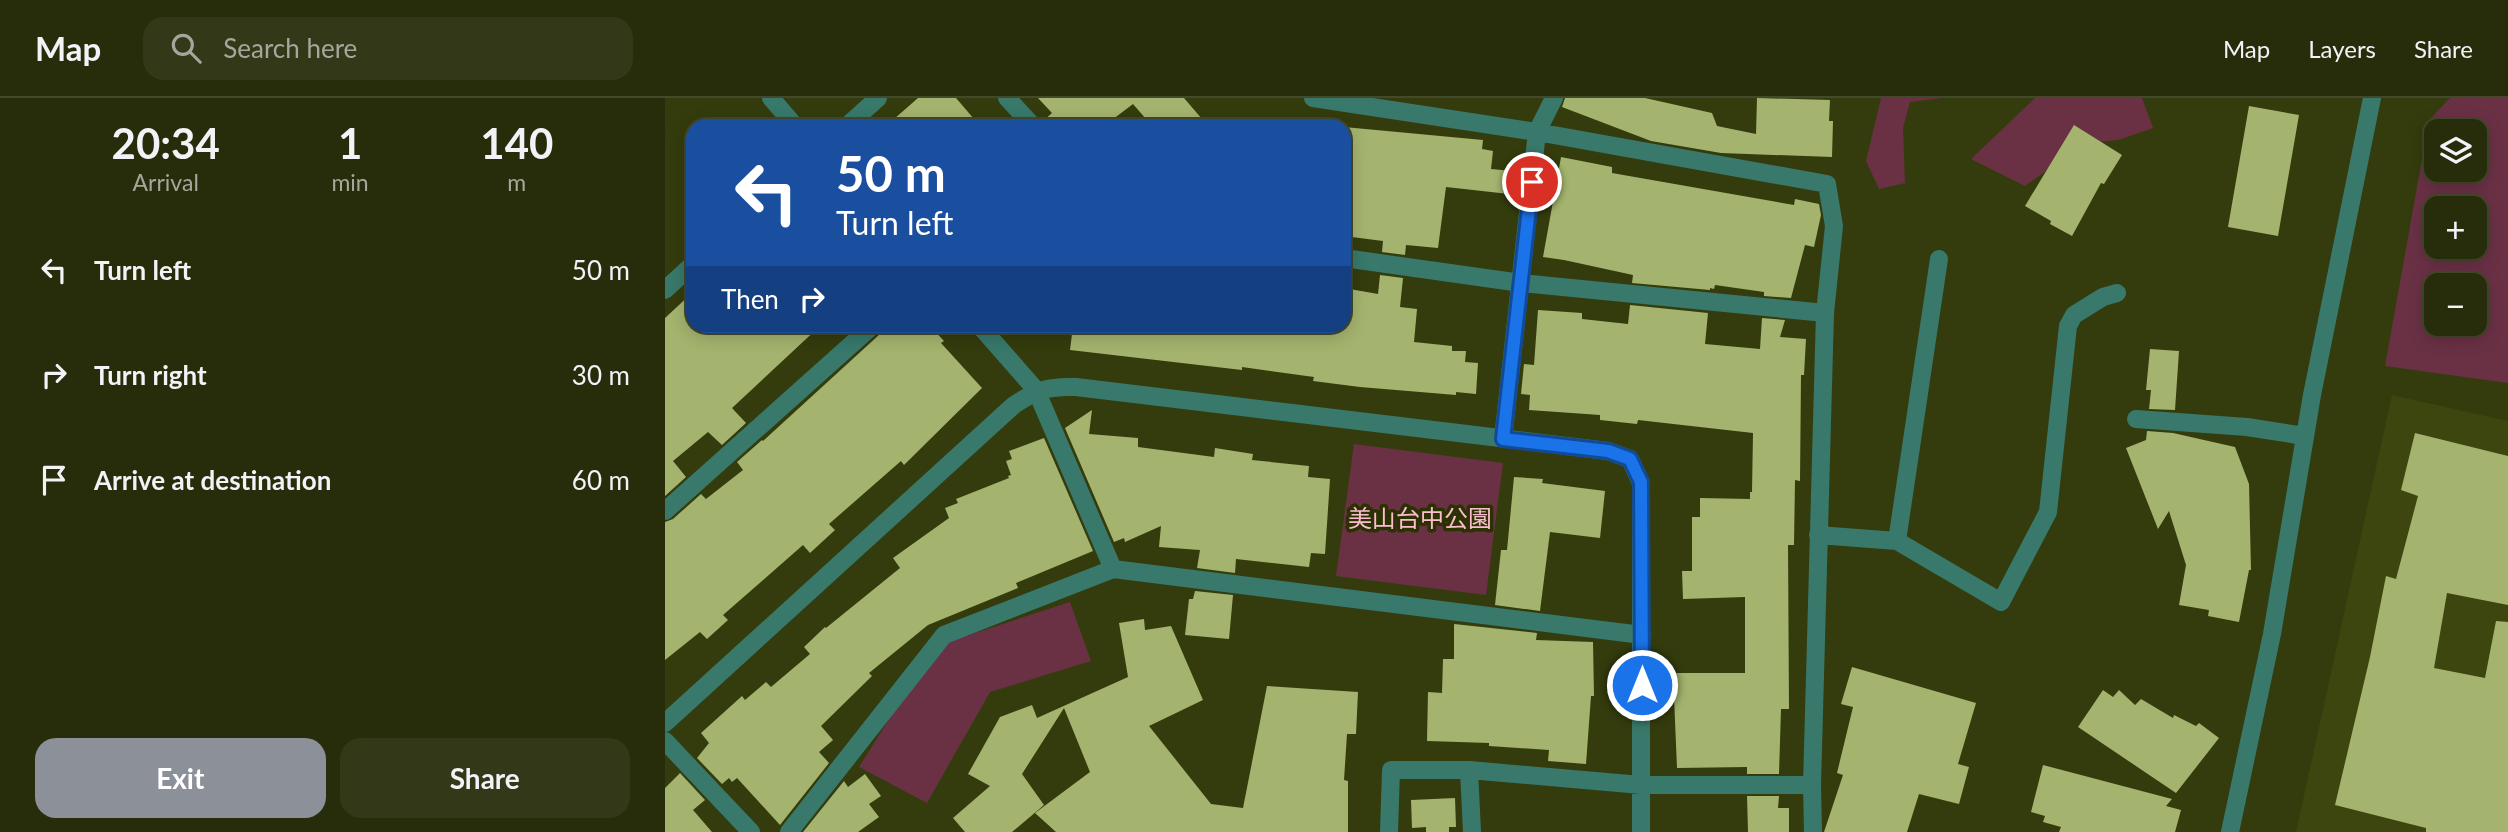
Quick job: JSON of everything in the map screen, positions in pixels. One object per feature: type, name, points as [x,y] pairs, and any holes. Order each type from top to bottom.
[{"type":"street","points":[[771,98],[789,119]]},
{"type":"street","points":[[855,119],[878,98]]},
{"type":"street","points":[[1007,98],[1026,119]]},
{"type":"street","points":[[1313,98],[1355,100],[1827,184],[1834,226],[1825,313],[1813,832]]},
{"type":"street","points":[[1503,439],[1537,132],[1554,98]]},
{"type":"street","points":[[2230,832],[2272,635],[2304,436],[2372,98]]},
{"type":"street","points":[[1351,259],[1521,283],[1825,313]]},
{"type":"street","points":[[1897,541],[1939,259]]},
{"type":"street","points":[[665,290],[686,270]]},
{"type":"street","points":[[1818,535],[1897,541],[2001,602],[2048,512],[2068,326],[2074,315],[2117,293]]},
{"type":"street","points":[[665,511],[864,333]]},
{"type":"street","points":[[986,333],[1036,390],[1114,569]]},
{"type":"street","points":[[665,723],[1014,405],[1036,390],[1076,387],[1608,451],[1630,459],[1641,482],[1641,832]]},
{"type":"street","points":[[2136,419],[2246,427],[2304,436]]},
{"type":"street","points":[[789,832],[944,635],[1114,569],[1642,635]]},
{"type":"street","points":[[665,740],[751,832]]},
{"type":"street","points":[[1388,832],[1391,771],[1469,769],[1641,785],[1812,785]]},
{"type":"street","points":[[1469,769],[1472,832]]},
{"type":"shaded area","points":[[2392,395],[2508,421],[2508,832],[2296,832]]},
{"type":"green space","points":[[1881,98],[1942,98],[1910,102],[1903,128],[1905,183],[1879,189],[1866,161]]},
{"type":"green space","points":[[2035,98],[2142,98],[2153,128],[2118,140],[2086,143],[2025,186],[1971,159]]},
{"type":"green space","points":[[2450,98],[2508,98],[2508,383],[2385,366],[2424,148],[2424,182],[2487,182],[2487,119],[2430,119]]},
{"type":"green space","name":"美山台中公園","points":[[1354,444],[1503,463],[1486,595],[1336,576]]},
{"type":"green space","points":[[1070,602],[1091,661],[990,692],[927,803],[859,767],[935,646]]},
{"type":"building","points":[[918,98],[956,98],[974,119],[894,119]]},
{"type":"building","points":[[1038,98],[1184,98],[1202,119],[1146,119],[1133,104],[1113,119],[1045,119],[1052,113]]},
{"type":"building","points":[[1565,98],[1645,98],[1712,113],[1717,126],[1756,134],[1757,98],[1830,100],[1829,121],[1833,121],[1832,157],[1721,153],[1651,141],[1562,107]]},
{"type":"building","points":[[2249,106],[2299,115],[2278,236],[2228,227]]},
{"type":"building","points":[[2074,125],[2122,155],[2104,184],[2101,183],[2072,236],[2025,206]]},
{"type":"building","points":[[1351,128],[1483,140],[1482,149],[1493,151],[1491,169],[1512,171],[1509,194],[1446,187],[1438,248],[1406,245],[1405,255],[1382,252],[1383,241],[1351,237]]},
{"type":"building","points":[[1561,157],[1612,167],[1612,173],[1794,205],[1795,199],[1819,204],[1821,215],[1814,247],[1805,245],[1791,298],[1764,296],[1764,292],[1715,285],[1714,289],[1710,290],[1632,283],[1633,275],[1543,257]]},
{"type":"building","points":[[1380,275],[1403,278],[1400,307],[1417,309],[1414,342],[1452,346],[1452,351],[1466,351],[1465,362],[1478,363],[1476,394],[1456,392],[1456,395],[1360,387],[1313,381],[1314,377],[1242,367],[1242,370],[1070,350],[1072,333],[1351,333],[1351,289],[1378,294]]},
{"type":"building","points":[[686,298],[686,333],[812,333],[732,408],[746,423],[722,445],[708,432],[673,461],[686,477],[665,496],[665,318]]},
{"type":"building","points":[[1630,305],[1708,313],[1705,344],[1760,349],[1762,318],[1785,320],[1780,337],[1806,339],[1804,375],[1801,375],[1800,481],[1795,480],[1794,545],[1788,545],[1789,709],[1781,709],[1779,774],[1747,774],[1747,767],[1677,768],[1673,673],[1745,673],[1745,597],[1683,599],[1682,571],[1692,571],[1692,517],[1700,517],[1700,498],[1750,499],[1753,433],[1638,420],[1637,424],[1600,420],[1600,415],[1529,410],[1530,395],[1521,394],[1524,364],[1534,365],[1538,310],[1582,313],[1582,319],[1628,324]]},
{"type":"building","points":[[937,333],[944,341],[941,343],[982,388],[904,465],[901,461],[829,524],[835,530],[810,553],[803,545],[723,615],[728,620],[707,639],[700,632],[665,660],[665,522],[673,519],[701,494],[706,499],[743,470],[737,462],[880,334]]},
{"type":"building","points":[[2150,349],[2179,351],[2175,410],[2149,409],[2151,390],[2146,390]]},
{"type":"building","points":[[1092,410],[1089,434],[1138,438],[1138,447],[1214,457],[1215,448],[1253,454],[1252,460],[1309,466],[1308,477],[1330,479],[1325,554],[1311,553],[1309,567],[1236,559],[1235,573],[1197,568],[1200,550],[1159,547],[1161,526],[1125,542],[1124,538],[1114,542],[1065,428]]},
{"type":"building","points":[[2147,431],[2173,433],[2235,447],[2249,484],[2251,570],[2239,622],[2208,616],[2209,610],[2179,605],[2186,565],[2169,511],[2158,529],[2126,448],[2146,440]]},
{"type":"building","points":[[2415,433],[2508,456],[2508,605],[2447,593],[2434,668],[2485,678],[2496,621],[2508,622],[2508,832],[2426,832],[2426,828],[2335,805],[2386,576],[2396,579],[2418,496],[2401,490]]},
{"type":"building","points":[[1044,438],[1093,551],[1016,583],[1018,588],[928,625],[869,673],[872,676],[821,726],[833,740],[819,752],[829,763],[780,825],[737,778],[732,782],[729,778],[722,784],[697,758],[709,743],[701,733],[742,696],[745,700],[766,682],[771,687],[810,654],[804,647],[900,568],[893,558],[949,518],[945,508],[958,503],[956,499],[1009,478],[1011,475],[1006,461],[1012,459],[1009,451]]},
{"type":"building","points":[[1514,477],[1543,479],[1542,483],[1605,491],[1600,538],[1550,532],[1540,611],[1495,605],[1501,550],[1507,550]]},
{"type":"building","points":[[1195,591],[1233,595],[1229,639],[1185,635],[1189,599],[1193,599]]},
{"type":"building","points":[[1144,619],[1145,630],[1171,626],[1203,700],[1149,726],[1211,804],[1243,808],[1267,686],[1358,692],[1356,734],[1347,734],[1344,780],[1348,781],[1348,832],[1056,832],[1035,813],[1090,772],[1064,708],[1022,774],[1044,805],[1012,832],[965,832],[953,818],[990,786],[968,774],[1000,717],[1032,705],[1037,718],[1128,677],[1119,623]]},
{"type":"building","points":[[1454,624],[1537,633],[1536,640],[1593,642],[1594,696],[1591,696],[1586,764],[1548,761],[1549,750],[1489,746],[1489,743],[1427,741],[1428,692],[1442,693],[1443,659],[1454,659]]},
{"type":"building","points":[[1852,667],[1976,703],[1958,764],[1969,767],[1959,804],[1919,794],[1907,832],[1824,832],[1843,775],[1837,773],[1853,707],[1841,704]]},
{"type":"building","points":[[2103,690],[2113,697],[2119,690],[2135,705],[2141,699],[2173,718],[2174,715],[2196,726],[2199,723],[2219,738],[2176,793],[2078,727]]},
{"type":"building","points":[[2043,765],[2172,799],[2166,806],[2181,810],[2175,832],[2059,832],[2061,827],[2043,822],[2045,816],[2031,812]]},
{"type":"building","points":[[680,773],[705,800],[693,810],[712,832],[665,832],[665,788]]},
{"type":"building","points":[[865,774],[881,796],[869,804],[879,817],[858,832],[803,832],[844,781],[848,787]]},
{"type":"building","points":[[1747,796],[1779,796],[1778,808],[1789,808],[1789,832],[1748,832]]},
{"type":"building","points":[[1455,798],[1456,827],[1449,827],[1449,832],[1426,832],[1426,827],[1412,828],[1411,800]]},
{"type":"route","points":[[1532,182],[1503,439],[1608,451],[1630,459],[1641,482],[1642,685]]}]
